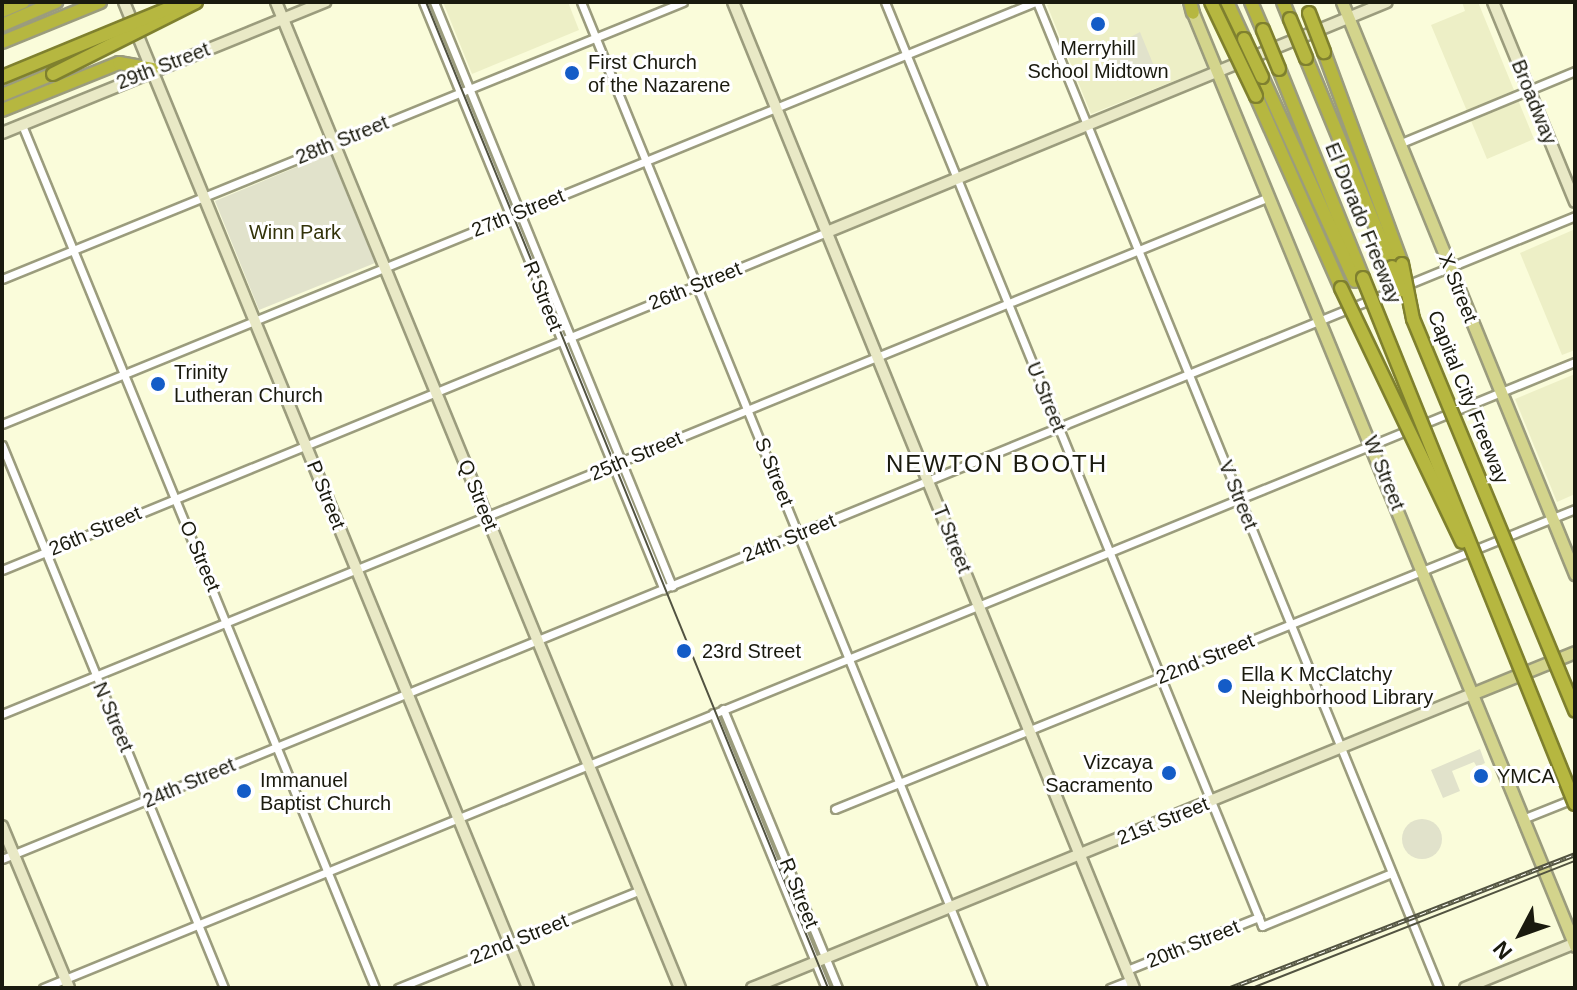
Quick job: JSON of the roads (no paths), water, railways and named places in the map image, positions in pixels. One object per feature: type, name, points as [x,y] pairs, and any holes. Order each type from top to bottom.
[{"type":"highway","points":[[2,11],[23,2]]},
{"type":"highway","points":[[2,25],[56,2]]},
{"type":"highway","points":[[2,42],[100,2]]},
{"type":"highway","points":[[2,77],[184,2]]},
{"type":"highway","points":[[2,95],[53,74],[196,2]]},
{"type":"highway","points":[[1211,2],[1341,288],[1517,657],[1575,801]]},
{"type":"highway","points":[[1227,2],[1359,280]]},
{"type":"highway","name":"El Dorado Freeway","points":[[1251,2],[1359,280],[1517,657]]},
{"type":"highway","name":"El Dorado Freeway","points":[[1283,2],[1397,265]]},
{"type":"highway","name":"Capital City Freeway","points":[[1307,8],[1413,319],[1575,711]]},
{"type":"highway","points":[[2,110],[119,63],[152,69]]},
{"type":"main road","name":"P Street","points":[[124,2],[528,988]]},
{"type":"main road","name":"Q Street","points":[[276,2],[680,988]]},
{"type":"main road","name":"29th Street","points":[[2,133],[152,69],[325,2]]},
{"type":"main road","name":"T Street","points":[[733,2],[1131,979]]},
{"type":"main road","name":"X Street","points":[[1342,2],[1575,574]]},
{"type":"main road","name":"26th Street","points":[[827,232],[1387,2]]},
{"type":"main road","name":"Broadway","points":[[1493,2],[1575,202]]},
{"type":"main road","name":"W Street","points":[[1190,6],[1322,320],[1575,944]]},
{"type":"main road","name":"21st Street","points":[[752,988],[1575,652]]},
{"type":"main road","points":[[2,826],[67,984]]},
{"type":"main road","points":[[1465,988],[1575,944]]},
{"type":"street","name":"R Street","points":[[423,2],[664,590]]},
{"type":"street","name":"R Street","points":[[434,2],[672,586]]},
{"type":"street","name":"S Street","points":[[581,2],[983,988]]},
{"type":"street","name":"28th Street","points":[[2,279],[683,2]]},
{"type":"street","name":"U Street","points":[[885,2],[1262,926]]},
{"type":"street","name":"27th Street","points":[[2,424],[1036,2]]},
{"type":"street","name":"V Street","points":[[1036,2],[1439,988]]},
{"type":"street","points":[[1399,144],[1575,71]]},
{"type":"street","name":"O Street","points":[[22,125],[375,988]]},
{"type":"street","name":"25th Street","points":[[2,714],[1269,197]]},
{"type":"street","name":"24th Street","points":[[2,859],[1575,216]]},
{"type":"street","name":"26th Street","points":[[2,570],[827,232]]},
{"type":"street","points":[[43,988],[67,984],[198,924],[1575,362]]},
{"type":"street","name":"N Street","points":[[2,445],[224,988]]},
{"type":"street","name":"22nd Street","points":[[835,809],[1575,509]]},
{"type":"street","name":"R Street","points":[[723,709],[820,960],[826,988]]},
{"type":"street","name":"R Street","points":[[713,713],[820,960],[838,988]]},
{"type":"street","points":[[1525,818],[1575,801]]},
{"type":"street","name":"20th Street","points":[[1262,926],[1392,873]]},
{"type":"street","name":"22nd Street","points":[[398,988],[640,890]]},
{"type":"street","name":"20th Street","points":[[1110,988],[1259,917]]},
{"type":"tram line","points":[[426,2],[828,988]]},
{"type":"tram line","points":[[1252,988],[1575,861]]},
{"type":"railway","points":[[1230,988],[1575,854]]},
{"type":"place","name":"Merryhill School Midtown","points":[[1098,24]]},
{"type":"place","name":"First Church of the Nazarene","points":[[572,73]]},
{"type":"place","name":"Trinity Lutheran Church","points":[[158,384]]},
{"type":"place","name":"23rd Street","points":[[684,651]]},
{"type":"place","name":"Ella K McClatchy Neighborhood Library","points":[[1225,686]]},
{"type":"place","name":"Vizcaya Sacramento","points":[[1169,773]]},
{"type":"place","name":"YMCA","points":[[1481,776]]},
{"type":"place","name":"Immanuel Baptist Church","points":[[244,791]]},
{"type":"district","name":"NEWTON BOOTH","points":[[997,464]]},
{"type":"park label","name":"Winn Park","points":[[295,232]]}]
